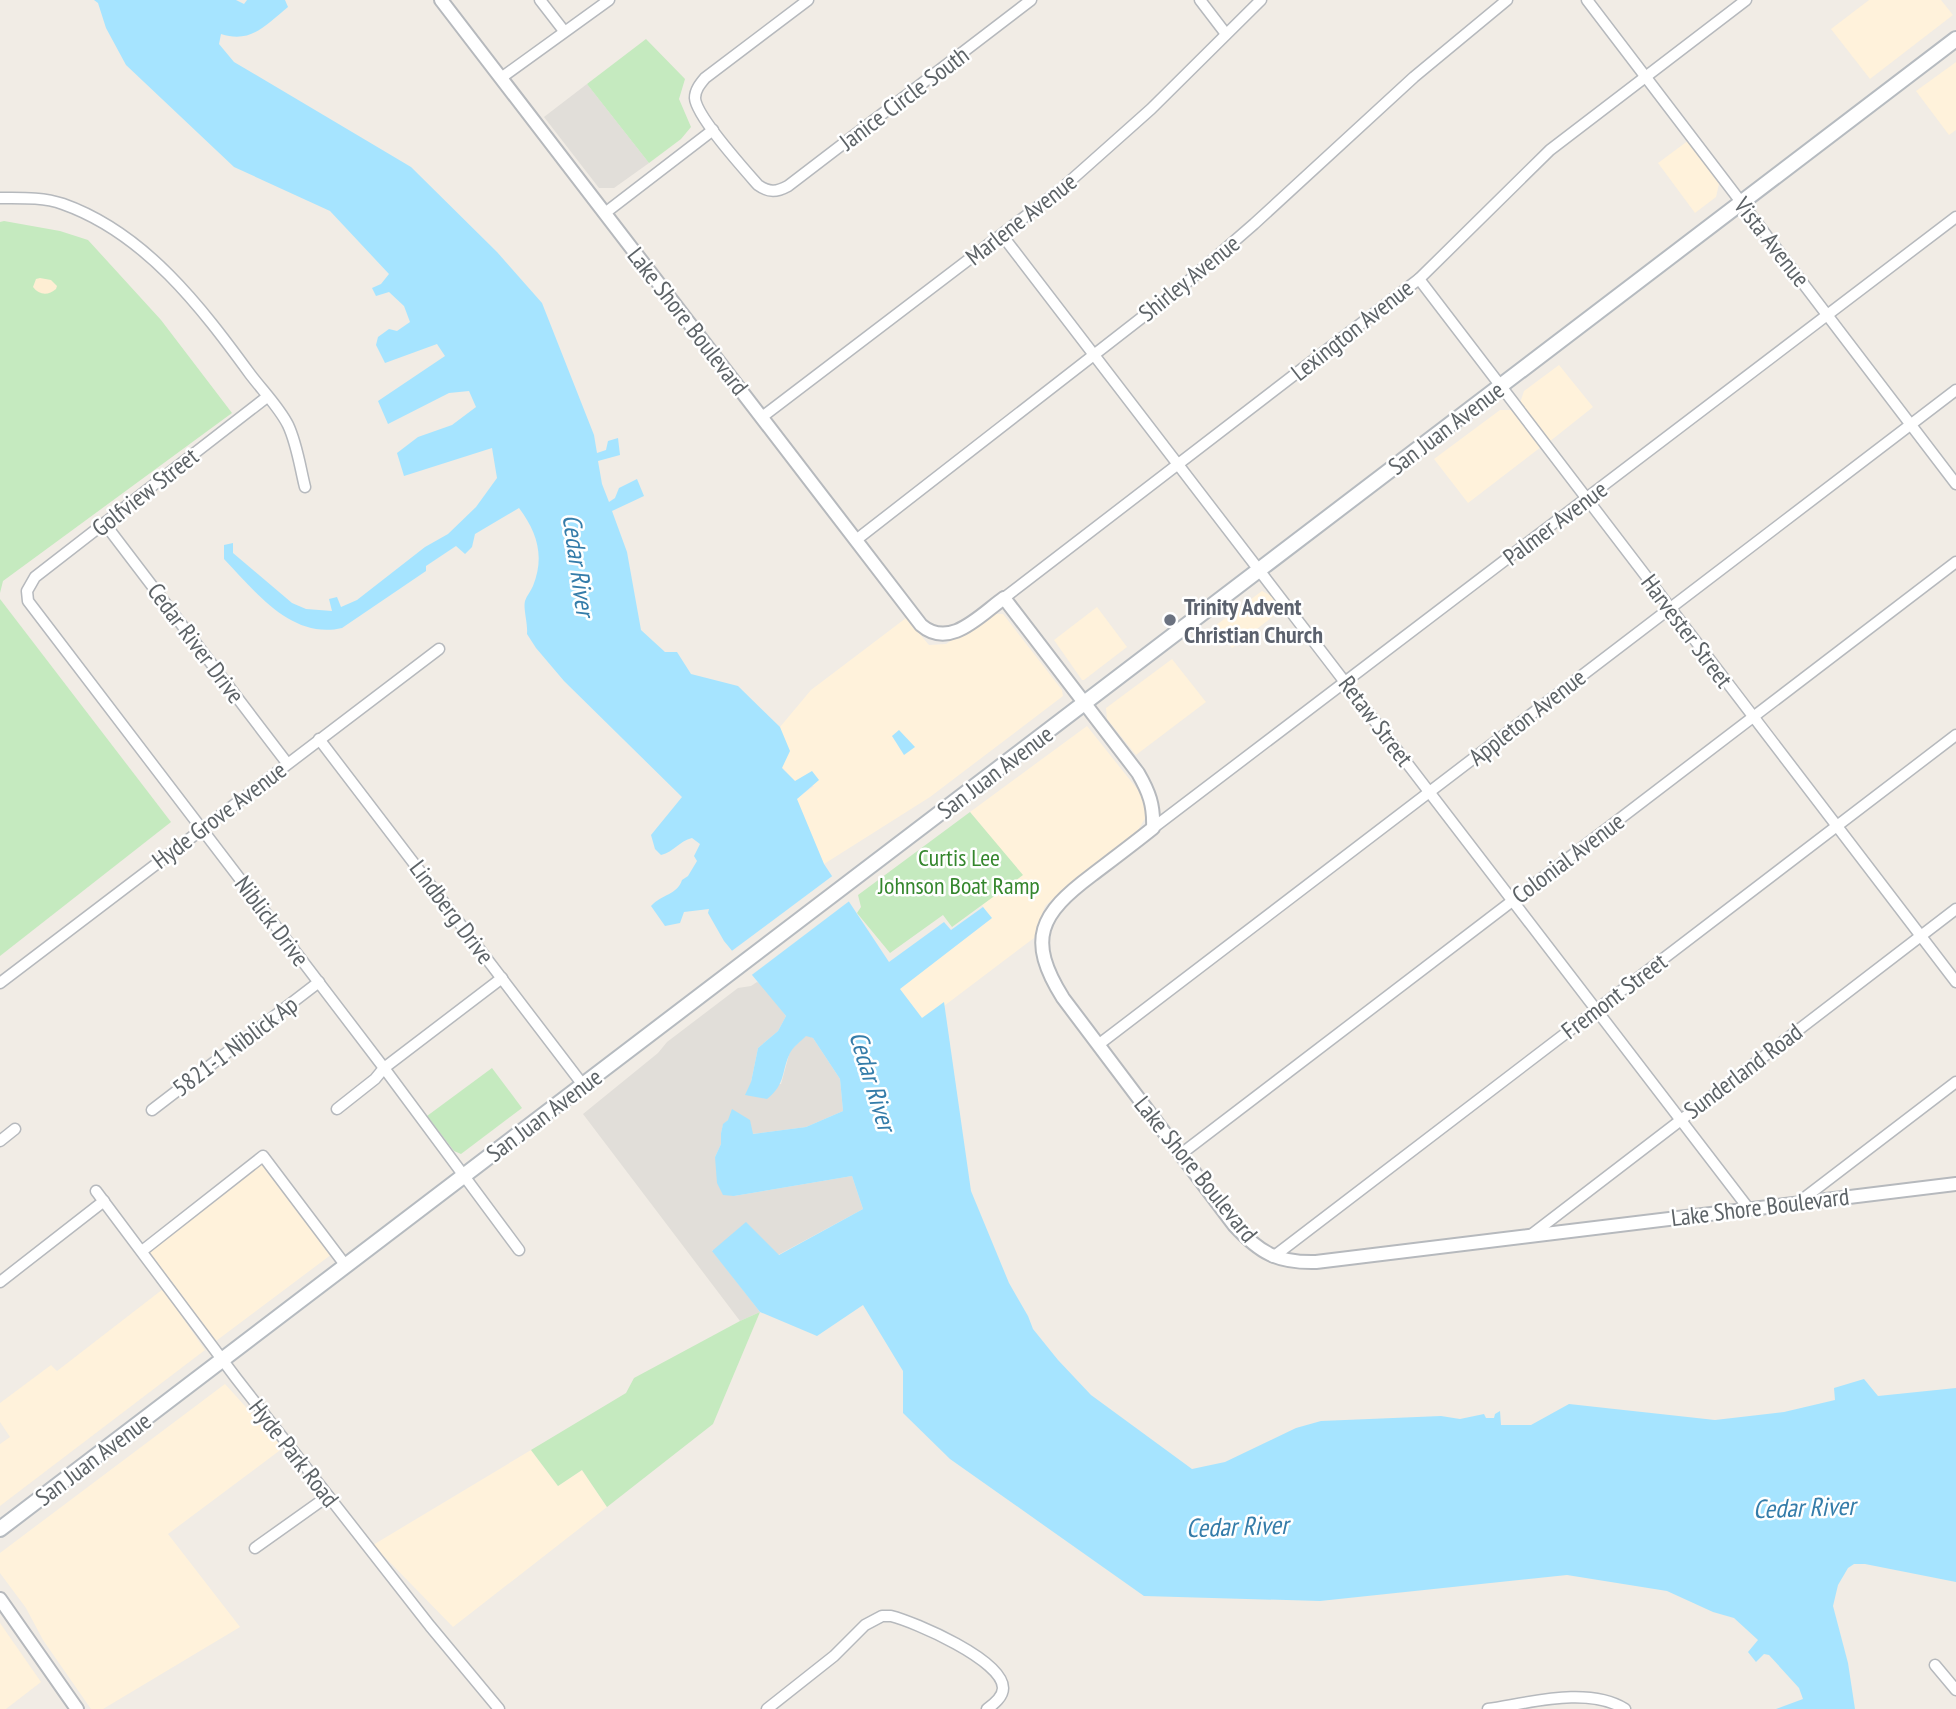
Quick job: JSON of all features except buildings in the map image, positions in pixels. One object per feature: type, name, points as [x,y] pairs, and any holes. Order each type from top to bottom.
[{"type":"main road","name":"San Juan Avenue","points":[[0,1530],[1956,39]]},
{"type":"street","name":"Lake Shore Boulevard","points":[[441,0],[921,625],[940,635]]},
{"type":"street","points":[[540,0],[564,31]]},
{"type":"street","points":[[501,78],[609,0]]},
{"type":"street","points":[[605,213],[713,130],[697,107],[696,91],[705,78],[807,0]]},
{"type":"street","name":"Janice Circle South","points":[[713,130],[758,185],[765,191],[774,192],[788,186],[1031,0]]},
{"type":"street","points":[[1200,0],[1226,34]]},
{"type":"street","name":"Marlene Avenue","points":[[762,417],[1095,161],[1160,101],[1261,0]]},
{"type":"street","name":"Shirley Avenue","points":[[856,540],[1094,355],[1244,233],[1414,77],[1507,0]]},
{"type":"street","name":"Vista Avenue","points":[[1587,0],[1956,484]]},
{"type":"street","name":"Lexington Avenue","points":[[940,635],[952,634],[1004,598],[1419,279],[1550,150],[1746,0]]},
{"type":"street","points":[[0,198],[51,201],[64,205],[104,224],[132,243],[177,282],[198,305],[288,426],[305,487]]},
{"type":"street","name":"Palmer Avenue","points":[[1153,828],[1956,218]]},
{"type":"street","name":"Retaw Street","points":[[1002,235],[1749,1209]]},
{"type":"street","name":"Harvester Street","points":[[1419,279],[1956,982]]},
{"type":"street","name":"Appleton Avenue","points":[[1098,1045],[1956,390]]},
{"type":"street","name":"Golfview Street","points":[[27,591],[35,577],[267,397]]},
{"type":"street","name":"Cedar River Drive","points":[[105,524],[287,763]]},
{"type":"street","name":"Colonial Avenue","points":[[1181,1154],[1956,562]]},
{"type":"street","name":"Niblick Drive","points":[[27,591],[28,601],[319,982],[519,1250]]},
{"type":"street","points":[[1004,598],[1138,773],[1151,795],[1153,828]]},
{"type":"street","name":"Hyde Grove Avenue","points":[[0,983],[439,649]]},
{"type":"street","name":"Fremont Street","points":[[1273,1257],[1956,735]]},
{"type":"street","name":"Lindberg Drive","points":[[319,739],[583,1085]]},
{"type":"street","name":"Lake Shore Boulevard","points":[[1153,828],[1066,895],[1052,910],[1042,936],[1041,951],[1051,979],[1098,1045],[1244,1236],[1273,1257],[1297,1262],[1316,1262],[1956,1184]]},
{"type":"street","name":"Sunderland Road","points":[[1531,1235],[1956,909]]},
{"type":"street","points":[[337,1109],[375,1079],[384,1068],[502,978]]},
{"type":"street","name":"5821-1 Niblick Ap","points":[[152,1110],[319,982]]},
{"type":"street","points":[[1800,1202],[1956,1082]]},
{"type":"street","points":[[0,1141],[15,1129]]},
{"type":"street","points":[[142,1251],[263,1156],[346,1266]]},
{"type":"street","name":"Hyde Park Road","points":[[96,1191],[222,1360],[430,1626],[499,1709]]},
{"type":"street","points":[[0,1282],[104,1201]]},
{"type":"street","points":[[255,1548],[328,1496]]},
{"type":"street","points":[[0,1599],[77,1709]]},
{"type":"street","points":[[767,1709],[834,1656],[865,1625],[882,1616],[898,1618],[971,1653],[999,1675],[1003,1686],[1002,1695],[987,1709]]},
{"type":"street","points":[[1935,1665],[1956,1690]]},
{"type":"street","points":[[1488,1709],[1588,1697],[1605,1700],[1625,1709]]},
{"type":"shaded area","points":[[1869,0],[1941,0],[1953,15],[1870,79],[1831,29]]},
{"type":"shaded area","points":[[1956,62],[1956,130],[1949,135],[1916,91]]},
{"type":"shaded area","points":[[587,84],[649,163],[614,188],[599,188],[544,117]]},
{"type":"shaded area","points":[[1689,140],[1719,184],[1716,197],[1695,213],[1658,163]]},
{"type":"shaded area","points":[[1559,365],[1593,407],[1549,442],[1520,403],[1524,391]]},
{"type":"shaded area","points":[[1500,410],[1511,410],[1541,447],[1468,503],[1434,459]]},
{"type":"shaded area","points":[[1262,591],[1277,599],[1284,608],[1232,648],[1215,626]]},
{"type":"shaded area","points":[[1097,607],[1127,647],[1082,680],[1054,640]]},
{"type":"shaded area","points":[[991,614],[1003,614],[1062,690],[1063,696],[930,797],[824,864],[796,799],[814,786],[795,781],[782,767],[780,727],[811,690],[906,618],[929,645],[946,644]]},
{"type":"shaded area","points":[[1172,659],[1206,702],[1136,755],[1107,719],[1106,708]]},
{"type":"shaded area","points":[[1087,726],[1146,800],[1147,815],[1137,832],[1081,874],[1045,906],[1034,938],[944,1006],[944,1003],[922,1018],[899,989],[991,919],[982,905],[1022,875],[970,812]]},
{"type":"shaded area","points":[[757,982],[786,1016],[778,1031],[758,1048],[751,1082],[781,1084],[790,1051],[806,1035],[813,1038],[840,1079],[843,1111],[806,1127],[752,1134],[728,1120],[723,1125],[721,1144],[715,1157],[734,1196],[852,1176],[863,1209],[778,1255],[712,1250],[760,1312],[740,1321],[583,1114],[658,1053],[667,1042],[738,988]]},
{"type":"shaded area","points":[[263,1163],[332,1254],[216,1341],[148,1250]]},
{"type":"shaded area","points":[[163,1289],[205,1350],[0,1506],[0,1444],[10,1437],[0,1422],[0,1403],[51,1365],[57,1371]]},
{"type":"shaded area","points":[[225,1384],[283,1448],[168,1534],[240,1627],[103,1709],[91,1709],[43,1640],[26,1608],[0,1573],[0,1553]]},
{"type":"shaded area","points":[[531,1450],[558,1486],[582,1470],[607,1507],[453,1627],[373,1545]]},
{"type":"shaded area","points":[[0,1623],[41,1682],[6,1709],[0,1709]]},
{"type":"green space","points":[[646,39],[685,79],[679,99],[691,127],[681,139],[649,163],[587,84]]},
{"type":"green space","points":[[0,222],[60,231],[88,240],[161,320],[232,413],[3,581],[0,593]]},
{"type":"green space","points":[[0,599],[171,822],[0,956]]},
{"type":"green space","name":"Curtis Lee Johnson Boat Ramp","points":[[970,812],[1023,875],[952,927],[943,915],[890,953],[857,913],[861,907],[858,895]]},
{"type":"green space","points":[[492,1068],[522,1108],[461,1154],[454,1151],[427,1116]]},
{"type":"green space","points":[[760,1312],[713,1424],[607,1507],[582,1470],[558,1486],[531,1450],[626,1393],[634,1378]]},
{"type":"sand","points":[[36,279],[51,280],[57,286],[56,289],[47,294],[38,292],[33,287]]},
{"type":"water","name":"Cedar River","points":[[94,0],[236,0],[244,4],[247,0],[285,0],[288,7],[265,26],[241,37],[221,34],[219,44],[234,62],[411,167],[497,252],[542,303],[594,435],[597,453],[606,450],[608,441],[618,438],[620,455],[598,461],[609,502],[615,498],[619,488],[637,479],[644,496],[612,511],[627,552],[641,630],[665,652],[677,652],[691,674],[738,686],[780,727],[790,751],[782,768],[795,781],[812,771],[819,780],[797,799],[824,864],[889,962],[944,922],[951,930],[983,907],[992,918],[900,989],[922,1018],[944,1002],[971,1191],[1009,1283],[1033,1329],[1091,1395],[1192,1469],[1225,1462],[1296,1428],[1321,1421],[1441,1416],[1460,1419],[1484,1414],[1486,1418],[1494,1418],[1500,1411],[1501,1425],[1531,1425],[1569,1404],[1715,1420],[1784,1412],[1835,1400],[1834,1388],[1864,1379],[1878,1396],[1956,1388],[1956,1582],[1865,1564],[1854,1564],[1848,1568],[1838,1585],[1833,1606],[1848,1663],[1855,1709],[1776,1709],[1803,1699],[1799,1688],[1769,1655],[1764,1654],[1756,1662],[1748,1652],[1758,1640],[1734,1618],[1713,1612],[1667,1591],[1567,1575],[1320,1601],[1144,1596],[950,1459],[903,1413],[903,1371],[863,1305],[817,1336],[760,1312],[712,1251],[746,1222],[779,1255],[863,1209],[852,1176],[734,1196],[723,1195],[717,1183],[715,1157],[721,1144],[723,1124],[728,1120],[732,1109],[750,1120],[753,1134],[806,1127],[843,1111],[840,1079],[813,1038],[806,1036],[790,1053],[780,1083],[767,1099],[745,1095],[751,1082],[758,1048],[778,1031],[786,1016],[724,941],[708,913],[709,909],[684,912],[680,923],[665,926],[651,906],[677,889],[688,876],[697,861],[694,856],[700,844],[692,838],[661,855],[655,849],[651,835],[682,797],[564,681],[527,634],[525,601],[537,575],[539,554],[535,535],[519,508],[475,534],[472,547],[465,554],[456,546],[426,566],[426,571],[342,628],[324,630],[306,627],[290,620],[261,598],[224,559],[224,545],[233,543],[233,553],[292,603],[306,609],[332,611],[329,599],[337,597],[341,607],[357,600],[425,547],[448,534],[476,507],[497,478],[492,448],[404,476],[397,453],[418,437],[452,425],[476,407],[469,391],[449,393],[388,424],[378,401],[445,356],[437,344],[385,363],[376,345],[378,337],[389,329],[397,331],[410,322],[404,306],[389,292],[376,296],[372,288],[381,284],[389,274],[330,211],[234,167],[126,65],[106,28],[98,3]]},
{"type":"water","points":[[899,730],[915,747],[904,755],[892,736]]},
{"type":"pier","points":[[835,874],[852,899],[749,977],[729,953]]},
{"type":"place","name":"Trinity Advent Christian Church","points":[[1170,620]]}]
